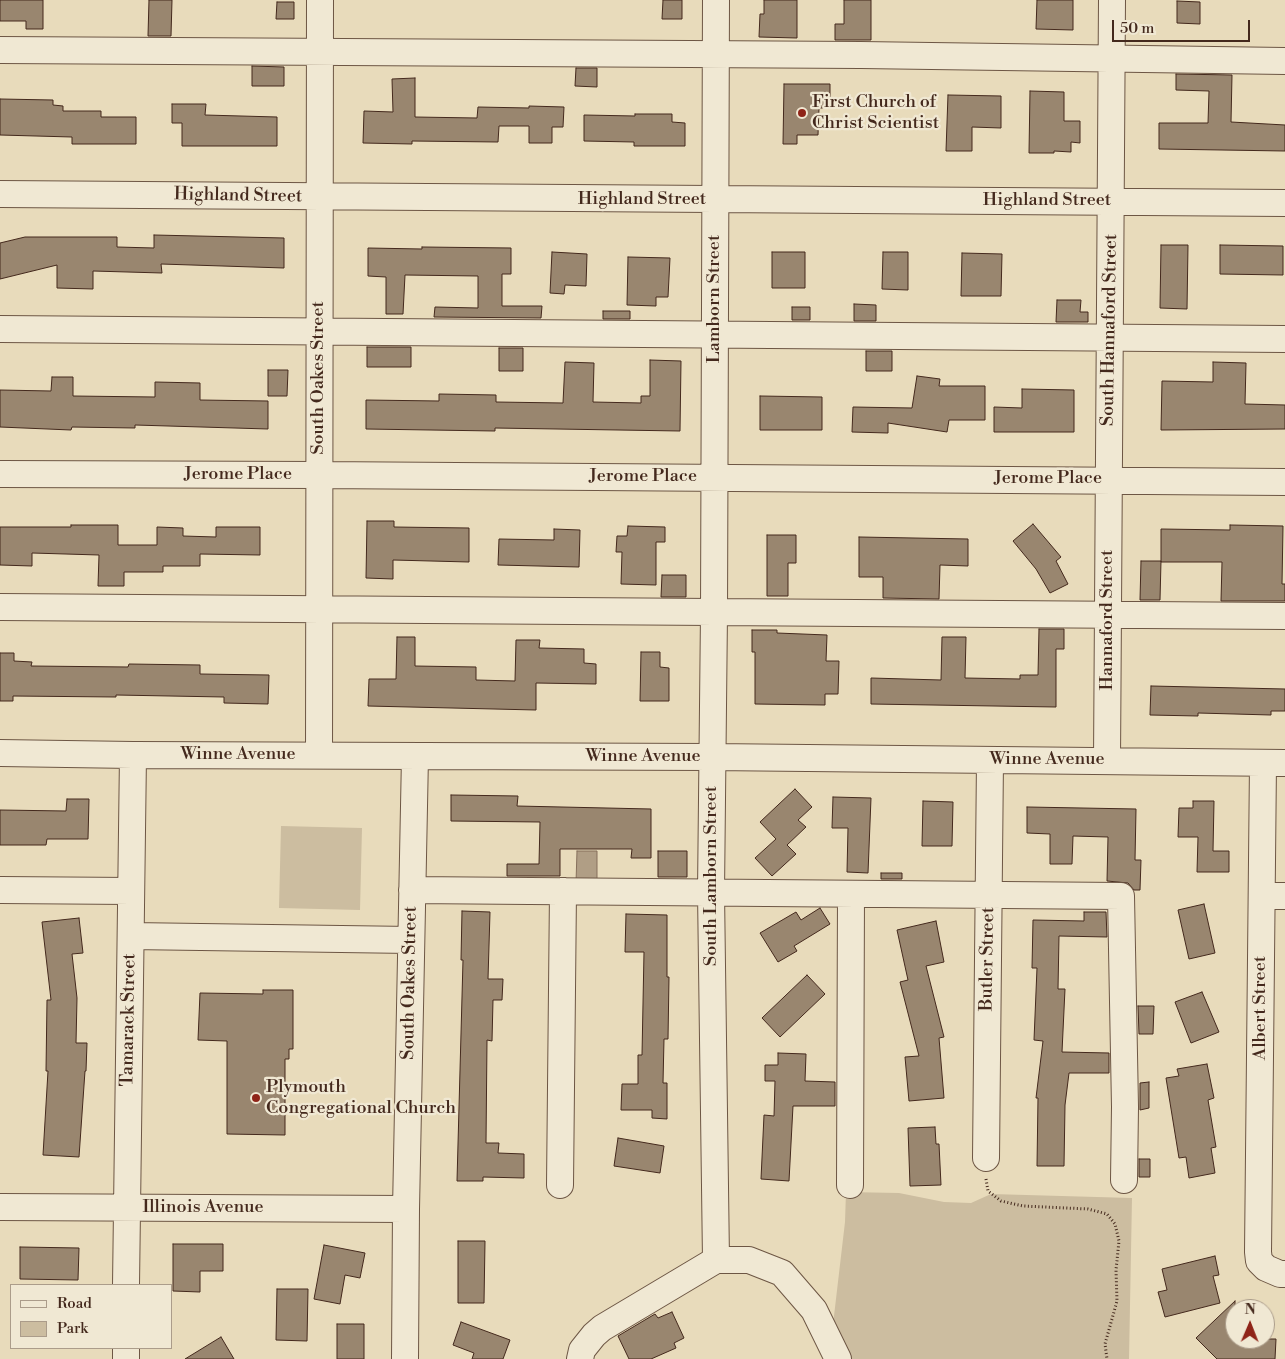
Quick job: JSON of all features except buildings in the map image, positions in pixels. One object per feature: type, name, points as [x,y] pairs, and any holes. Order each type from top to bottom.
[{"type":"street","name":"South Oakes Street","points":[[320,0],[320,755]]},
{"type":"street","name":"Lamborn Street","points":[[714,478],[716,0]]},
{"type":"street","name":"South Hannaford Street","points":[[1109,480],[1112,0]]},
{"type":"street","points":[[0,50],[1112,58],[1285,61]]},
{"type":"street","name":"Highland Street","points":[[0,194],[1285,203]]},
{"type":"street","points":[[0,329],[1285,339]]},
{"type":"street","name":"Jerome Place","points":[[0,474],[1285,482]]},
{"type":"street","name":"South Lamborn Street","points":[[714,478],[711,892],[716,1260]]},
{"type":"street","name":"Hannaford Street","points":[[1107,760],[1109,480]]},
{"type":"street","points":[[0,607],[1285,616]]},
{"type":"street","name":"Winne Avenue","points":[[0,753],[1107,760],[1274,763]]},
{"type":"street","name":"Tamarack Street","points":[[126,1284],[133,755]]},
{"type":"street","name":"South Oakes Street","points":[[405,1359],[415,756]]},
{"type":"street","name":"Butler Street","points":[[986,1158],[990,760]]},
{"type":"street","name":"Albert Street","points":[[1274,763],[1273,896],[1258,1252],[1259,1261],[1266,1268],[1280,1274],[1285,1274]]},
{"type":"street","points":[[0,890],[131,891]]},
{"type":"street","points":[[412,890],[1121,896],[1125,1107],[1124,1180]]},
{"type":"street","points":[[560,1185],[563,891]]},
{"type":"street","points":[[850,1185],[851,894]]},
{"type":"street","points":[[130,936],[411,940]]},
{"type":"street","name":"Illinois Avenue","points":[[0,1207],[406,1210]]},
{"type":"street","points":[[580,1359],[582,1350],[602,1328],[716,1260],[749,1260],[782,1273],[814,1310],[838,1359]]},
{"type":"path","points":[[986,1158],[986,1184],[988,1191],[1001,1201],[1023,1206],[1088,1208],[1107,1214],[1115,1224],[1119,1241],[1116,1270],[1116,1301],[1105,1344],[1107,1359]]},
{"type":"green space","points":[[281,826],[362,828],[360,910],[279,908]]},
{"type":"green space","points":[[846,1192],[899,1193],[944,1202],[971,1203],[991,1194],[1132,1198],[1129,1359],[846,1359],[832,1333],[845,1222]]},
{"type":"shaded area","points":[[577,851],[597,851],[597,883],[576,883]]},
{"type":"place","name":"First Church of Christ Scientist","points":[[802,113]]},
{"type":"place","name":"Plymouth Congregational Church","points":[[256,1098]]}]
